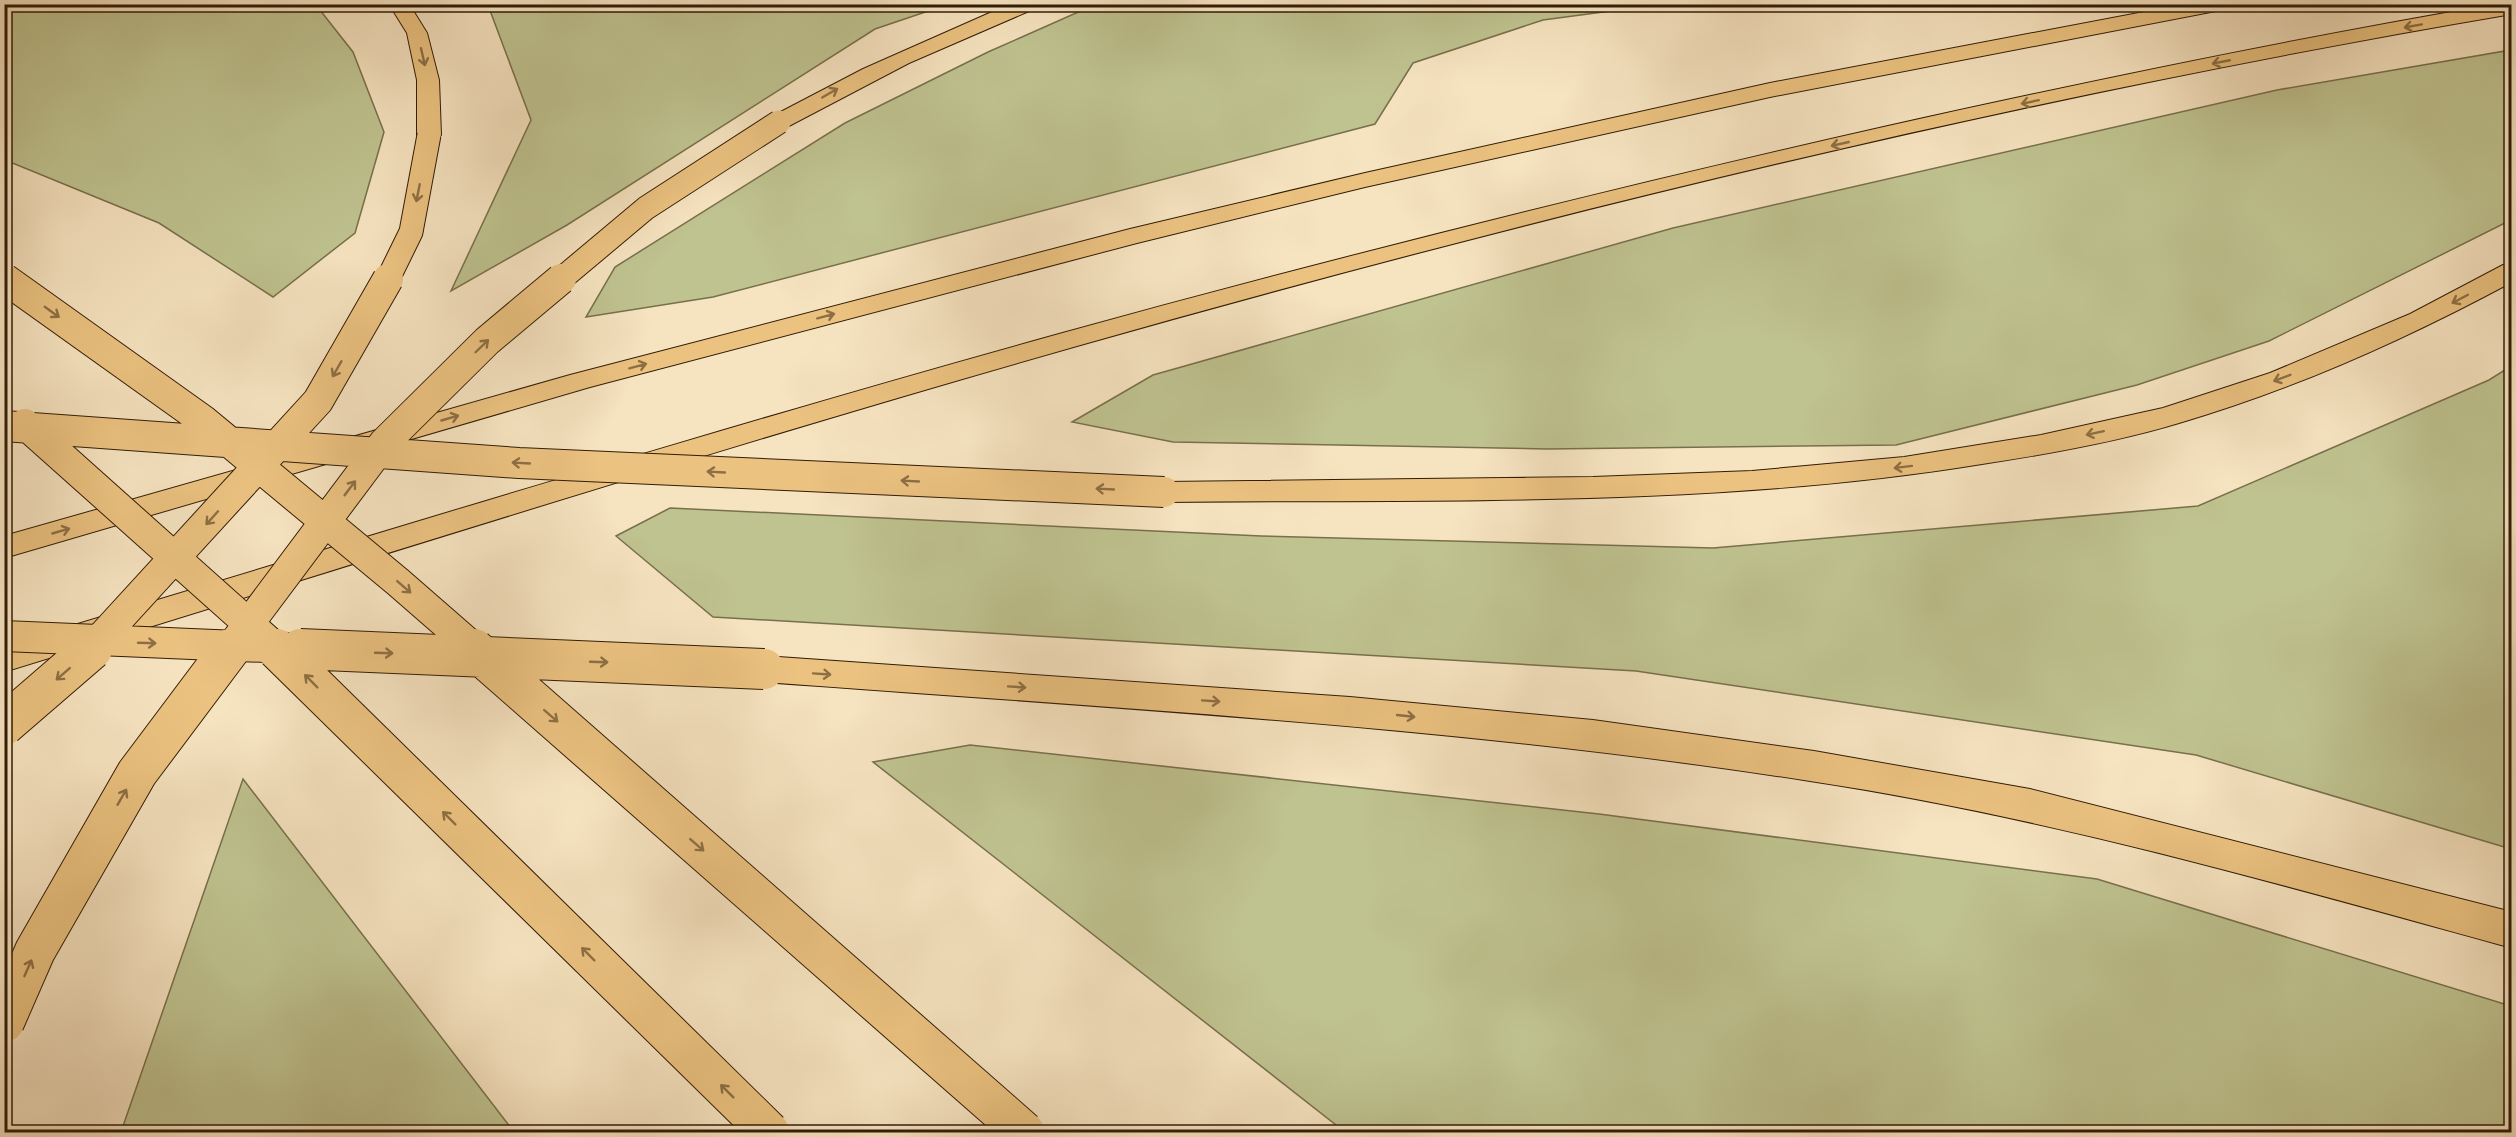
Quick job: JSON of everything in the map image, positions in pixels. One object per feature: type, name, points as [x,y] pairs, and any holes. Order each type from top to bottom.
[{"type":"highway","points":[[4,725],[96,645],[318,401],[377,302],[411,232],[429,135],[428,80],[417,33],[399,4]]},
{"type":"highway","points":[[4,1022],[35,951],[136,773],[384,443],[487,340],[646,208],[779,122],[839,88],[897,60],[1029,4]]},
{"type":"highway","points":[[4,547],[580,381],[1130,237],[1365,180],[1770,90],[2221,4]]},
{"type":"highway","points":[[4,659],[784,422],[1068,340],[1329,270],[1777,158],[1962,116],[2181,69],[2511,8]]},
{"type":"highway","points":[[4,426],[519,463],[1164,492],[1593,487],[1752,481],[1904,467],[2041,445],[2170,416],[2280,378],[2420,320],[2511,271]]},
{"type":"highway","points":[[4,279],[204,421],[398,582],[1024,1132]]},
{"type":"highway","points":[[4,406],[298,668],[769,1132]]},
{"type":"highway","points":[[4,636],[764,669],[1350,711],[1593,735],[1814,766],[2030,805],[2511,930]]},
{"type":"green space","points":[[488,4],[946,5],[875,29],[567,225],[451,291],[531,120]]},
{"type":"green space","points":[[4,5],[316,5],[353,52],[384,132],[355,233],[273,297],[159,223],[5,160]]},
{"type":"green space","points":[[1094,5],[1656,5],[1543,20],[1413,63],[1375,124],[713,297],[586,317],[615,267],[845,123],[988,52]]},
{"type":"green space","points":[[2511,50],[2511,220],[2269,341],[2137,385],[1896,445],[1546,449],[1173,442],[1072,422],[1153,375],[1673,228],[2277,90]]},
{"type":"green space","points":[[2511,366],[2511,849],[2196,755],[1636,671],[713,617],[616,536],[670,508],[1261,536],[1713,548],[2198,506],[2489,380]]},
{"type":"green space","points":[[970,745],[1599,814],[2097,879],[2511,1006],[2511,1132],[1345,1132],[873,762]]},
{"type":"green space","points":[[243,779],[514,1132],[121,1132]]}]
